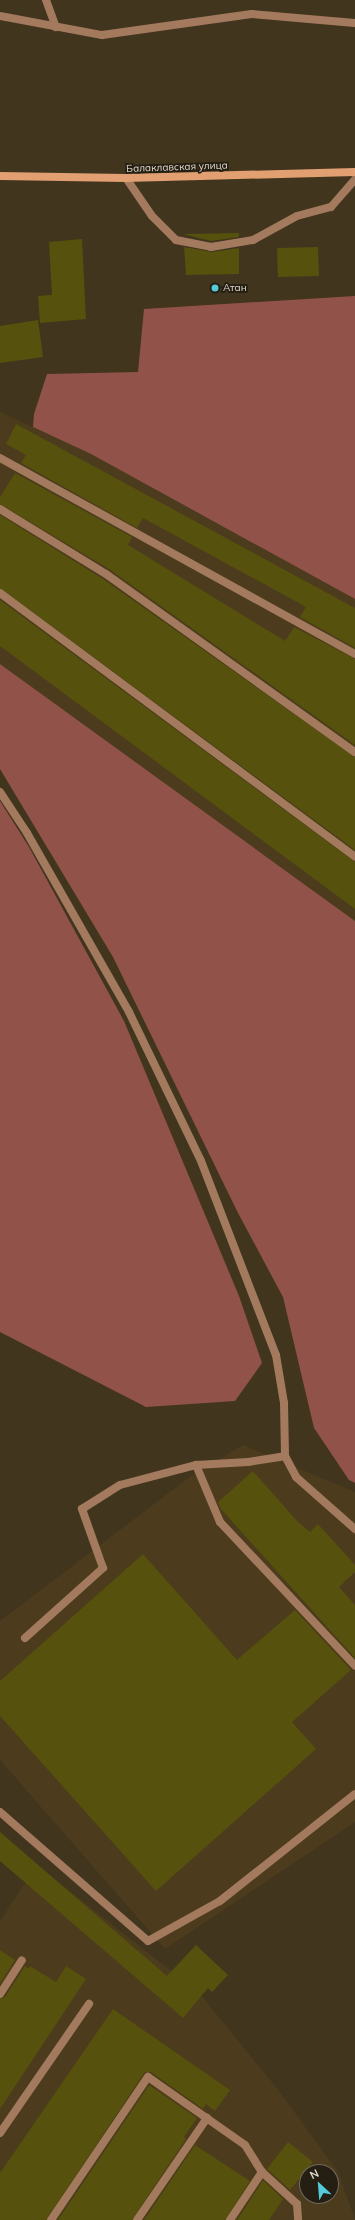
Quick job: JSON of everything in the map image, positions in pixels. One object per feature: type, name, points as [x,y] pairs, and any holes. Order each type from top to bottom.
[{"type":"main road","name":"Балаклавская улица","points":[[0,176],[126,178],[355,172]]},
{"type":"lane","points":[[46,0],[56,27]]},
{"type":"lane","points":[[0,16],[102,36],[252,14],[355,23]]},
{"type":"lane","points":[[126,178],[152,216],[176,240],[211,246],[253,240],[297,216],[330,207],[355,180]]},
{"type":"lane","points":[[0,458],[355,654]]},
{"type":"lane","points":[[0,509],[106,574],[355,752]]},
{"type":"lane","points":[[0,593],[355,857]]},
{"type":"lane","points":[[0,792],[27,833],[130,1012],[201,1161],[276,1355],[284,1403],[285,1456],[296,1477],[355,1529]]},
{"type":"lane","points":[[25,1638],[103,1568],[82,1509],[120,1485],[196,1465],[248,1462],[285,1456]]},
{"type":"lane","points":[[196,1465],[220,1522],[355,1666]]},
{"type":"lane","points":[[0,1812],[148,1941],[220,1901],[355,1794]]},
{"type":"lane","points":[[0,1994],[22,1960]]},
{"type":"lane","points":[[0,2133],[89,2004]]},
{"type":"lane","points":[[51,2220],[148,2076],[245,2145],[262,2172],[283,2189],[297,2204],[298,2220]]},
{"type":"lane","points":[[137,2220],[207,2118]]},
{"type":"lane","points":[[230,2220],[262,2172]]},
{"type":"shaded area","points":[[355,296],[355,599],[91,454],[33,427],[34,414],[47,374],[138,372],[144,309]]},
{"type":"shaded area","points":[[0,412],[91,454],[355,599],[355,921],[0,664]]},
{"type":"shaded area","points":[[0,664],[355,921],[355,1483],[349,1480],[314,1428],[283,1297],[238,1213],[113,957],[0,769]]},
{"type":"shaded area","points":[[0,801],[29,847],[124,1021],[239,1296],[262,1363],[235,1401],[146,1407],[0,1332]]},
{"type":"shaded area","points":[[243,1445],[355,1492],[355,1822],[165,1949],[0,1760],[0,1621],[191,1476]]},
{"type":"shaded area","points":[[37,1865],[200,1994],[279,2091],[332,2164],[299,2164],[299,2204],[339,2204],[339,2175],[355,2220],[0,2220],[0,1921]]},
{"type":"building","points":[[239,233],[239,237],[211,241],[183,234]]},
{"type":"building","points":[[82,239],[86,319],[40,323],[38,296],[52,295],[49,242]]},
{"type":"building","points":[[184,247],[212,252],[239,248],[239,274],[186,275]]},
{"type":"building","points":[[318,247],[319,276],[278,277],[277,248]]},
{"type":"building","points":[[38,320],[43,357],[0,363],[0,326]]},
{"type":"building","points":[[16,424],[355,608],[355,648],[300,617],[306,607],[143,518],[137,528],[21,463],[26,455],[6,444]]},
{"type":"building","points":[[15,473],[132,537],[128,545],[285,641],[294,627],[355,659],[355,745],[109,569],[0,504],[0,497]]},
{"type":"building","points":[[0,515],[103,579],[355,757],[355,850],[0,588]]},
{"type":"building","points":[[0,600],[355,862],[355,909],[0,646]]},
{"type":"building","points":[[253,1471],[297,1521],[310,1532],[318,1524],[355,1565],[355,1572],[339,1587],[355,1605],[355,1658],[220,1508],[218,1502]]},
{"type":"building","points":[[143,1554],[237,1660],[295,1610],[351,1670],[292,1722],[316,1749],[156,1891],[0,1716],[0,1681]]},
{"type":"building","points":[[0,1832],[167,1976],[196,1945],[228,1975],[212,1992],[208,1988],[183,2018],[0,1861]]},
{"type":"building","points":[[0,1950],[15,1960],[0,1984]]},
{"type":"building","points":[[25,1966],[29,1969],[30,1966],[56,1982],[66,1966],[86,1979],[0,2109],[0,1999],[5,1997]]},
{"type":"building","points":[[113,2009],[230,2090],[215,2111],[206,2104],[203,2109],[151,2072],[145,2072],[46,2220],[0,2220],[0,2173]]},
{"type":"building","points":[[149,2085],[197,2118],[184,2137],[186,2139],[132,2220],[58,2220]]},
{"type":"building","points":[[288,2142],[313,2162],[311,2164],[299,2164],[299,2179],[290,2190],[267,2169]]},
{"type":"building","points":[[195,2145],[250,2181],[225,2220],[144,2220]]},
{"type":"building","points":[[263,2180],[283,2199],[269,2220],[237,2220]]},
{"type":"place","name":"Атан","points":[[215,288]]}]
